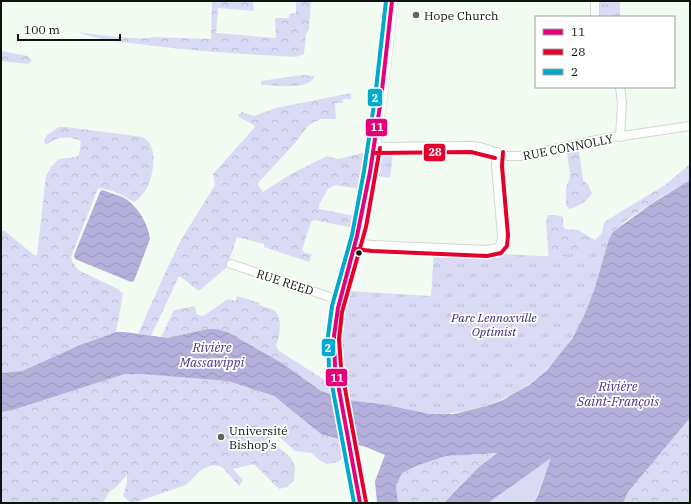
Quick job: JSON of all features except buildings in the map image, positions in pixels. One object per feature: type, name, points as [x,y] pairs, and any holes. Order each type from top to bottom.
[{"type":"main road","points":[[360,503],[335,368],[333,343],[334,322],[356,242],[366,196],[385,66],[392,1]]},
{"type":"street","points":[[594,16],[595,1]]},
{"type":"street","points":[[620,88],[622,103],[620,137]]},
{"type":"street","name":"RUE CONNOLLY","points":[[374,148],[467,146],[480,147],[508,156],[521,156],[658,130],[690,126]]},
{"type":"street","points":[[356,242],[372,245],[488,250],[498,248],[501,244],[502,235],[496,166],[498,152]]},
{"type":"street","name":"RUE REED","points":[[231,264],[339,300]]},
{"type":"green space","points":[[212,1],[253,1],[254,11],[218,8],[216,33],[276,38],[275,18],[289,18],[289,14],[296,13],[296,1],[311,1],[309,29],[306,34],[304,54],[296,57],[178,49],[108,40],[78,32],[129,38],[153,37],[211,39]]},
{"type":"green space","points":[[600,1],[620,1],[620,16],[600,16]]},
{"type":"green space","points":[[1,51],[28,56],[32,61],[28,64],[1,61]]},
{"type":"green space","points":[[302,75],[315,76],[312,81],[306,84],[291,86],[261,85],[261,81]]},
{"type":"green space","points":[[351,93],[351,99],[343,99],[343,103],[335,103],[336,119],[321,119],[308,126],[258,185],[263,192],[291,174],[327,156],[338,159],[366,152],[360,189],[335,185],[328,189],[319,205],[319,209],[355,216],[353,228],[314,220],[311,222],[302,250],[305,253],[312,254],[309,262],[264,247],[264,244],[237,237],[227,267],[199,291],[179,276],[151,336],[138,334],[181,240],[215,185],[213,174],[255,127],[238,115],[242,112],[254,116],[276,108]]},
{"type":"green space","points":[[59,127],[143,137],[151,145],[153,156],[152,171],[148,186],[144,193],[134,202],[114,191],[98,188],[71,257],[78,270],[118,289],[123,294],[116,332],[80,345],[22,371],[1,373],[1,230],[5,231],[34,255],[37,255],[46,176],[51,167],[59,159],[76,157],[79,155],[81,141],[78,140],[71,138],[60,138],[45,144],[44,140],[47,135]]},
{"type":"green space","points":[[579,151],[583,180],[588,185],[592,193],[582,203],[569,209],[566,205],[566,187],[569,181],[570,173],[567,153]]},
{"type":"green space","points":[[393,153],[390,178],[379,176],[383,154]]},
{"type":"green space","points":[[690,164],[690,180],[634,215],[614,232],[609,239],[356,379],[549,261],[546,222],[548,215],[563,217],[563,226],[565,229],[578,230],[595,240],[602,233],[604,222],[665,185]]},
{"type":"green space","name":"Parc Lennoxville Optimist","points":[[613,232],[609,239],[592,298],[575,334],[552,363],[525,387],[492,403],[473,409],[442,414],[419,413],[379,404],[347,400],[341,360],[340,336],[350,291],[431,296],[434,250],[558,257],[577,253]]},
{"type":"green space","points":[[237,296],[260,303],[259,305],[274,310],[277,313],[280,328],[276,346],[279,351],[328,382],[331,395],[321,391],[282,363],[161,337],[174,310],[195,306],[197,315],[203,316],[228,299],[236,301]]},
{"type":"green space","name":"Université Bishop's","points":[[125,374],[228,381],[274,396],[321,434],[341,440],[344,457],[338,462],[327,464],[319,460],[312,453],[295,451],[276,434],[269,439],[291,458],[295,466],[294,480],[287,487],[279,489],[254,464],[233,469],[243,480],[239,486],[224,469],[219,466],[212,465],[201,470],[186,485],[136,502],[137,503],[131,503],[123,496],[127,482],[127,475],[115,488],[110,491],[103,503],[1,503],[1,412],[14,410]]},
{"type":"green space","points":[[690,418],[690,503],[623,503],[628,492]]},
{"type":"green space","points":[[499,453],[470,476],[444,503],[398,503],[396,486],[402,473],[416,466],[446,456]]},
{"type":"green space","points":[[552,457],[534,503],[488,503]]},
{"type":"water","name":"Rivière Saint-François","points":[[690,180],[690,418],[628,492],[623,503],[534,503],[551,458],[488,503],[444,503],[480,466],[498,453],[446,456],[416,466],[402,473],[396,486],[398,503],[377,503],[375,481],[385,455],[366,447],[321,434],[274,396],[228,381],[125,374],[13,410],[1,412],[1,373],[22,371],[80,345],[116,332],[168,338],[208,329],[216,329],[227,332],[282,363],[321,391],[347,400],[381,404],[430,414],[454,414],[486,406],[503,400],[529,385],[547,370],[572,339],[584,316],[594,291],[609,239],[613,232],[651,204]]},
{"type":"water","points":[[102,190],[126,199],[131,203],[142,217],[149,233],[150,239],[134,281],[131,282],[75,259],[74,255]]},
{"type":"transit line","name":"2","points":[[354,503],[329,369],[328,336],[332,306],[352,235],[364,171],[375,98],[386,1]]},
{"type":"transit line","name":"11","points":[[360,503],[335,368],[334,336],[338,308],[357,236],[370,172],[381,99],[392,1]]},
{"type":"transit line","name":"28","points":[[366,502],[341,367],[339,339],[342,312],[366,227],[380,148]]},
{"type":"transit line","name":"28","points":[[374,153],[471,152],[495,158]]},
{"type":"transit line","name":"28","points":[[355,249],[487,256],[501,253],[507,246],[508,235],[502,166],[503,152]]},
{"type":"place","name":"Hope Church","points":[[416,15]]},
{"type":"place","name":"Université Bishop's","points":[[221,437]]},
{"type":"water label","name":"Rivière Massawippi","points":[[212,354]]}]
